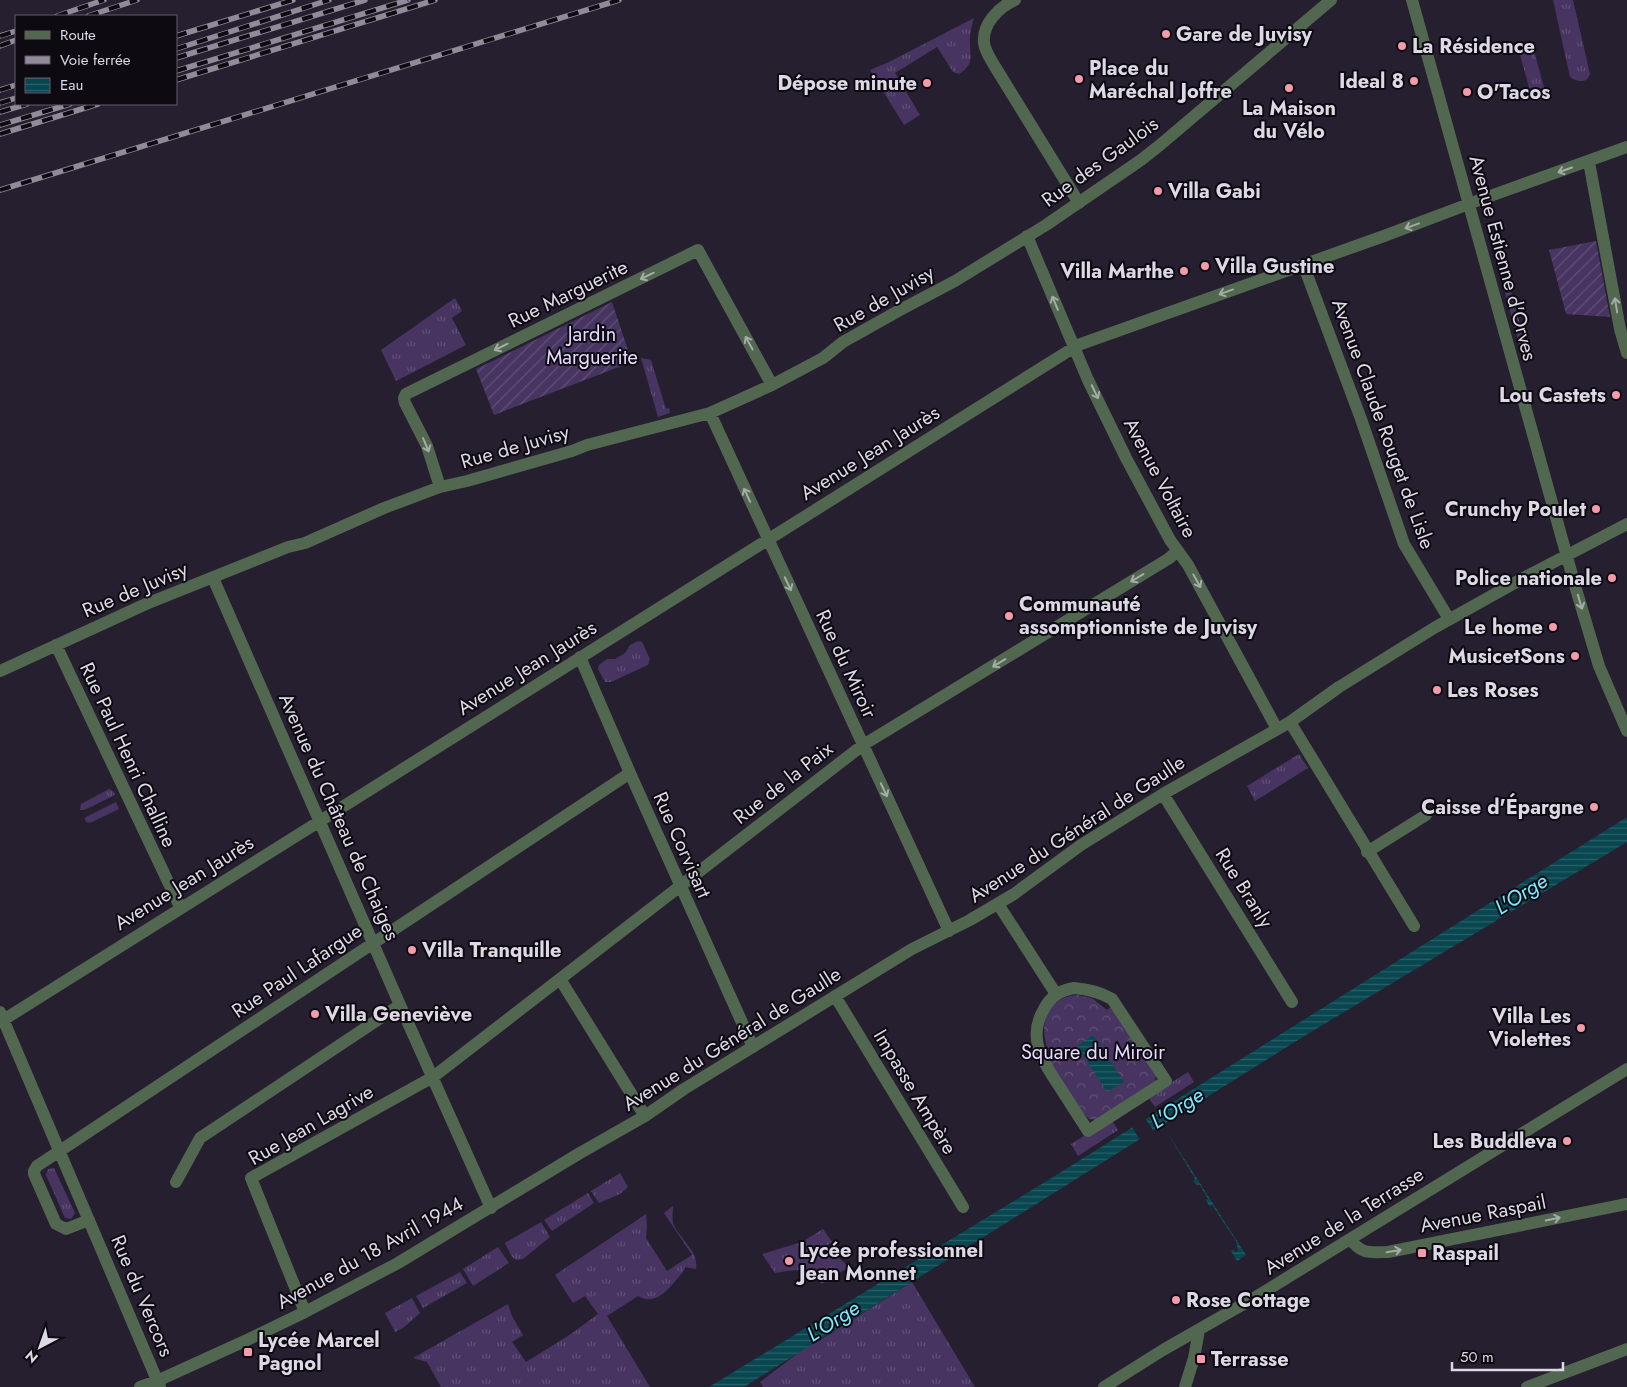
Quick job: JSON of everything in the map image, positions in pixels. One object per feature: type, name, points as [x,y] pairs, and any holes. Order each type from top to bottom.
[{"type":"street","points":[[1015,0],[997,12],[986,29],[984,45],[988,56],[1079,203]]},
{"type":"street","name":"Rue des Gaulois","points":[[1027,236],[1141,160],[1332,0]]},
{"type":"street","name":"Avenue Estienne d'Orves","points":[[1412,0],[1566,555],[1599,666],[1627,731]]},
{"type":"street","name":"Avenue Jean Jaurès","points":[[1,1017],[320,820],[1078,345],[1627,147]]},
{"type":"street","points":[[1589,162],[1620,329],[1627,352]]},
{"type":"street","name":"Avenue Voltaire","points":[[1027,236],[1075,348],[1126,458],[1170,540],[1188,565],[1277,729]]},
{"type":"street","name":"Rue de Juvisy","points":[[0,671],[146,604],[288,546],[305,542],[440,486],[467,482],[616,437],[627,436],[710,413],[772,386],[823,358],[843,342],[955,281],[1027,236]]},
{"type":"street","name":"Rue Marguerite","points":[[440,486],[427,446],[405,403],[404,398],[406,394],[698,250],[772,386]]},
{"type":"street","name":"Avenue Claude Rouget de Lisle","points":[[1303,264],[1362,419],[1404,544],[1449,619]]},
{"type":"street","name":"Rue du Miroir","points":[[710,413],[950,931]]},
{"type":"street","name":"Avenue du Général de Gaulle","points":[[610,1137],[684,1089],[912,949],[950,931],[998,904],[1031,883],[1068,854],[1164,794],[1290,722],[1339,686],[1449,619],[1627,524]]},
{"type":"street","name":"Rue de la Paix","points":[[433,1077],[863,745],[1168,559],[1178,551]]},
{"type":"street","name":"Avenue du Château de Chaiges","points":[[213,578],[491,1208]]},
{"type":"street","name":"Rue Paul Henri Challine","points":[[56,646],[180,907]]},
{"type":"street","name":"Rue Corvisart","points":[[580,657],[753,1047]]},
{"type":"street","points":[[1290,722],[1367,852],[1414,926]]},
{"type":"street","name":"Rue Paul Lafargue","points":[[60,1151],[630,773]]},
{"type":"street","name":"Rue Branly","points":[[1164,794],[1292,1002]]},
{"type":"street","points":[[1367,852],[1426,814]]},
{"type":"street","points":[[998,904],[1056,994]]},
{"type":"street","points":[[560,979],[644,1116]]},
{"type":"street","points":[[1074,988],[1092,991],[1112,999],[1166,1081],[1088,1131],[1041,1059],[1038,1049],[1037,1026],[1040,1015],[1046,1004],[1056,994],[1066,989],[1074,988]]},
{"type":"street","name":"Impasse Ampère","points":[[835,996],[963,1207]]},
{"type":"street","points":[[176,1182],[200,1138],[400,1005]]},
{"type":"street","name":"Rue du Vercors","points":[[1,1017],[159,1384]]},
{"type":"street","name":"Avenue de la Terrasse","points":[[1104,1387],[1627,1069]]},
{"type":"street","name":"Rue Jean Lagrive","points":[[305,1312],[251,1178],[433,1077]]},
{"type":"street","name":"Avenue du 18 Avril 1944","points":[[140,1387],[159,1384],[305,1312],[398,1263],[580,1153],[610,1137]]},
{"type":"street","name":"Rue du Vercors","points":[[60,1151],[35,1169],[34,1174],[54,1220],[59,1226],[66,1229],[72,1228],[89,1220]]},
{"type":"street","name":"Avenue Raspail","points":[[1350,1239],[1357,1248],[1365,1252],[1388,1252],[1627,1204]]},
{"type":"street","points":[[1185,1387],[1194,1358],[1199,1330]]},
{"type":"street","points":[[1528,1387],[1627,1349]]},
{"type":"green space","points":[[1553,0],[1573,0],[1590,74],[1584,81],[1570,77]]},
{"type":"green space","points":[[974,18],[970,36],[970,62],[959,74],[953,72],[937,47],[895,73],[920,115],[904,125],[870,70]]},
{"type":"green space","points":[[1533,47],[1547,98],[1533,102],[1519,51]]},
{"type":"green space","points":[[1596,241],[1610,317],[1566,314],[1549,250]]},
{"type":"green space","points":[[1511,292],[1528,353],[1522,354],[1505,293]]},
{"type":"green space","points":[[455,298],[462,311],[452,318],[466,345],[396,381],[381,350]]},
{"type":"green space","name":"Jardin Marguerite","points":[[612,302],[632,362],[494,415],[476,369]]},
{"type":"green space","points":[[641,358],[651,360],[666,409],[669,408],[670,413],[658,417]]},
{"type":"green space","points":[[638,641],[642,642],[650,659],[648,665],[611,682],[605,682],[598,669],[599,665],[607,659],[615,659],[625,653],[630,645]]},
{"type":"green space","points":[[1299,754],[1308,768],[1255,801],[1247,786]]},
{"type":"green space","points":[[109,789],[115,794],[113,796],[84,810],[80,810],[81,804]]},
{"type":"green space","points":[[116,802],[119,809],[90,823],[86,822],[86,817]]},
{"type":"green space","name":"Square du Miroir","points":[[1077,995],[1092,998],[1107,1010],[1112,1006],[1156,1074],[1155,1081],[1096,1120],[1089,1119],[1085,1115],[1043,1052],[1048,1049],[1044,1030],[1045,1021],[1052,1006],[1067,997]]},
{"type":"green space","points":[[1188,1072],[1194,1082],[1155,1107],[1148,1097]]},
{"type":"green space","points":[[1111,1119],[1118,1130],[1078,1156],[1071,1144]]},
{"type":"green space","points":[[54,1168],[75,1213],[71,1219],[65,1218],[46,1175],[48,1169]]},
{"type":"green space","points":[[620,1173],[628,1187],[620,1194],[599,1203],[591,1191]]},
{"type":"green space","points":[[588,1193],[594,1203],[552,1231],[544,1220]]},
{"type":"green space","points":[[673,1206],[673,1223],[695,1256],[696,1269],[685,1267],[669,1288],[658,1297],[645,1299],[638,1296],[607,1316],[650,1387],[441,1387],[427,1362],[413,1358],[508,1304],[512,1316],[523,1335],[512,1342],[526,1362],[571,1334],[598,1314],[585,1296],[573,1303],[555,1275],[646,1214],[646,1238],[667,1271],[692,1255],[664,1213]]},
{"type":"green space","points":[[541,1222],[550,1237],[523,1259],[516,1260],[512,1257],[505,1243]]},
{"type":"green space","points":[[823,1229],[832,1242],[826,1246],[849,1267],[822,1284],[805,1272],[796,1270],[775,1273],[762,1254],[802,1242]]},
{"type":"green space","points":[[498,1247],[509,1263],[473,1286],[463,1269]]},
{"type":"green space","points":[[460,1272],[467,1283],[423,1308],[416,1296]]},
{"type":"green space","points":[[912,1282],[975,1387],[763,1387],[760,1382],[810,1344],[820,1340]]},
{"type":"green space","points":[[412,1298],[420,1313],[403,1328],[395,1332],[385,1313]]},
{"type":"water","name":"L'Orge","points":[[1627,817],[1627,842],[1306,1035],[744,1387],[709,1387],[1058,1174]]},
{"type":"water","points":[[1093,1035],[1124,1082],[1107,1092],[1077,1046]]},
{"type":"water","points":[[1167,1132],[1246,1255],[1237,1261],[1231,1251],[1233,1249],[1235,1252],[1238,1251],[1236,1241],[1212,1205],[1209,1206],[1206,1200],[1208,1199],[1199,1184],[1197,1185],[1193,1181],[1195,1179]]},
{"type":"pier","points":[[1144,1117],[1155,1133],[1141,1142],[1131,1125]]},
{"type":"railway","points":[[60,15],[104,0]]},
{"type":"railway","points":[[91,15],[137,0]]},
{"type":"railway","points":[[178,35],[293,0]]},
{"type":"railway","points":[[178,48],[329,0]]},
{"type":"railway","points":[[178,57],[365,0]]},
{"type":"railway","points":[[178,70],[408,0]]},
{"type":"railway","points":[[178,79],[435,0]]},
{"type":"railway","points":[[0,190],[619,0]]},
{"type":"railway","points":[[0,36],[15,31]]},
{"type":"railway","points":[[0,46],[15,40]]},
{"type":"railway","points":[[0,90],[15,85]]},
{"type":"railway","points":[[0,103],[15,98]]},
{"type":"railway","points":[[0,112],[24,105]]},
{"type":"railway","points":[[0,125],[67,105]]},
{"type":"railway","points":[[0,134],[95,105]]},
{"type":"place","name":"Gare de Juvisy","points":[[1166,34]]},
{"type":"place","name":"La Résidence","points":[[1402,46]]},
{"type":"place","name":"Place du Maréchal Joffre","points":[[1079,79]]},
{"type":"place","name":"Ideal 8","points":[[1414,81]]},
{"type":"place","name":"Dépose minute","points":[[927,83]]},
{"type":"place","name":"La Maison du Vélo","points":[[1289,88]]},
{"type":"place","name":"O'Tacos","points":[[1467,92]]},
{"type":"place","name":"Villa Gabi","points":[[1158,191]]},
{"type":"place","name":"Villa Gustine","points":[[1205,266]]},
{"type":"place","name":"Villa Marthe","points":[[1184,271]]},
{"type":"place","name":"Lou Castets","points":[[1616,395]]},
{"type":"place","name":"Crunchy Poulet","points":[[1596,509]]},
{"type":"place","name":"Police nationale","points":[[1612,578]]},
{"type":"place","name":"Communauté assomptionniste de Juvisy","points":[[1009,616]]},
{"type":"place","name":"Le home","points":[[1553,627]]},
{"type":"place","name":"MusicetSons","points":[[1575,656]]},
{"type":"place","name":"Les Roses","points":[[1437,690]]},
{"type":"place","name":"Caisse d'Épargne","points":[[1594,807]]},
{"type":"place","name":"Villa Tranquille","points":[[412,950]]},
{"type":"place","name":"Villa Geneviève","points":[[315,1014]]},
{"type":"place","name":"Villa Les Violettes","points":[[1581,1028]]},
{"type":"place","name":"Les Buddleva","points":[[1567,1141]]},
{"type":"place","name":"Raspail","points":[[1422,1253]]},
{"type":"place","name":"Lycée professionnel Jean Monnet","points":[[789,1261]]},
{"type":"place","name":"Rose Cottage","points":[[1176,1300]]},
{"type":"place","name":"Lycée Marcel Pagnol","points":[[248,1352]]},
{"type":"place","name":"Terrasse","points":[[1201,1359]]}]
